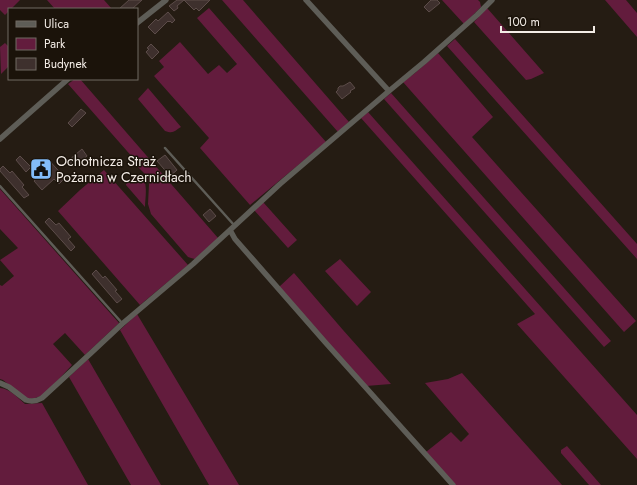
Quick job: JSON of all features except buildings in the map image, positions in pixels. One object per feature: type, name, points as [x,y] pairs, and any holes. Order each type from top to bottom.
[{"type":"street","points":[[138,22],[166,0]]},
{"type":"street","points":[[306,0],[389,91]]},
{"type":"street","points":[[0,383],[28,401],[42,398],[122,324],[193,264],[280,184],[442,46],[492,0]]},
{"type":"street","points":[[0,139],[67,80]]},
{"type":"street","points":[[232,228],[235,239],[453,485]]},
{"type":"lane","points":[[165,148],[232,228]]},
{"type":"lane","points":[[0,186],[122,324]]},
{"type":"green space","points":[[0,0],[20,0],[12,8],[8,8],[8,12],[5,15],[0,10]]},
{"type":"green space","points":[[47,0],[104,0],[111,8],[54,8]]},
{"type":"green space","points":[[222,0],[243,0],[349,122],[338,132]]},
{"type":"green space","points":[[442,0],[478,0],[481,7],[464,24]]},
{"type":"green space","points":[[605,0],[626,0],[637,13],[637,37]]},
{"type":"green space","points":[[209,8],[326,142],[250,205],[200,148],[209,138],[154,76],[164,67],[159,61],[180,42],[208,74],[219,65],[227,73],[237,64],[197,18]]},
{"type":"green space","points":[[487,8],[544,73],[526,80],[474,22]]},
{"type":"green space","points":[[455,39],[637,244],[637,259],[447,46]]},
{"type":"green space","points":[[5,43],[8,46],[8,67],[1,74],[0,47]]},
{"type":"green space","points":[[438,53],[493,117],[472,137],[636,321],[624,332],[403,82]]},
{"type":"green space","points":[[74,80],[81,80],[218,238],[195,259],[188,257],[151,214],[148,204],[149,184],[146,175],[132,161],[134,159],[68,84]]},
{"type":"green space","points":[[148,88],[181,127],[172,132],[165,131],[138,99]]},
{"type":"green space","points":[[391,93],[611,341],[604,347],[384,99]]},
{"type":"green space","points":[[368,112],[637,415],[637,459],[517,324],[535,314],[361,118]]},
{"type":"green space","points":[[104,170],[188,265],[140,305],[58,211]]},
{"type":"green space","points":[[136,174],[143,179],[145,183],[145,207],[126,185]]},
{"type":"green space","points":[[0,189],[119,323],[85,355],[65,333],[53,344],[72,365],[44,395],[30,399],[24,397],[0,379],[0,285],[2,286],[14,276],[0,260],[18,248],[0,229]]},
{"type":"green space","points":[[263,202],[297,240],[288,248],[254,210]]},
{"type":"green space","points":[[340,259],[371,292],[357,306],[325,271]]},
{"type":"green space","points":[[294,273],[391,384],[366,386],[279,287]]},
{"type":"green space","points":[[137,314],[239,485],[209,485],[120,330]]},
{"type":"green space","points":[[88,359],[161,485],[131,485],[69,377]]},
{"type":"green space","points":[[462,373],[562,485],[455,485],[426,452],[451,432],[461,442],[469,434],[425,383],[448,379]]},
{"type":"green space","points":[[0,388],[10,391],[25,404],[42,403],[88,485],[0,485]]},
{"type":"green space","points":[[567,446],[601,485],[589,485],[561,453],[561,450]]},
{"type":"place","name":"Ochotnicza Straż Pożarna w Czernidłach","points":[[41,169]]}]
